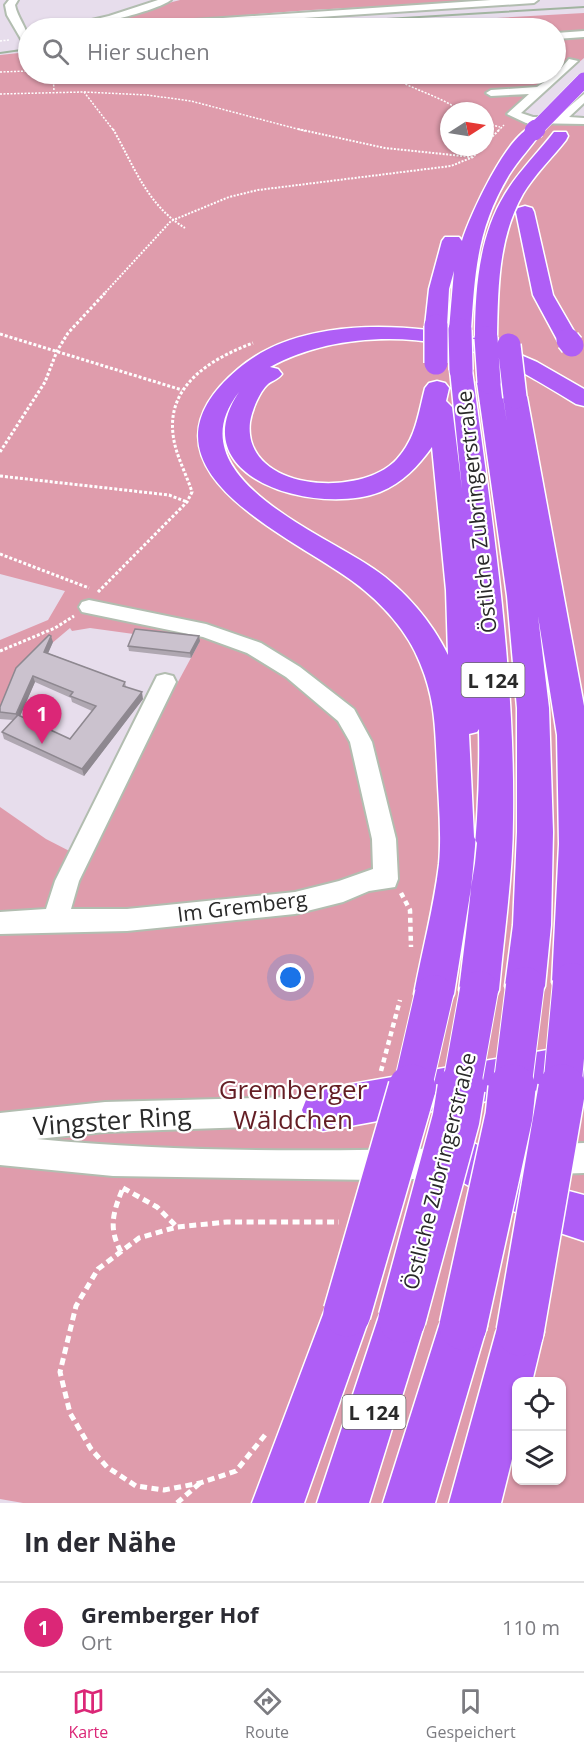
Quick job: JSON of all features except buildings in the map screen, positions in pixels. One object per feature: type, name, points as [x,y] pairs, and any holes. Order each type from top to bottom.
[{"type":"highway","name":"Östliche Zubringerstraße","points":[[343,1503],[402,1319],[456,1119],[479,990],[496,819],[493,676],[486,591],[456,376],[465,267],[492,187],[515,154],[531,125],[584,80]]},
{"type":"highway","name":"Östliche Zubringerstraße","points":[[456,376],[486,338],[488,268],[497,232],[514,194],[545,156],[560,128],[584,112]]},
{"type":"highway","points":[[513,252],[517,234],[545,156]]},
{"type":"highway","points":[[278,1503],[346,1313],[406,1116],[434,994],[457,863],[466,744],[465,670],[460,590],[456,376],[436,326],[439,289],[451,242],[460,223],[492,187]]},
{"type":"highway","points":[[525,212],[543,295],[575,349]]},
{"type":"highway","points":[[457,863],[451,712],[439,672],[423,637],[367,578],[319,545],[283,527],[252,504],[221,471],[212,447],[212,425],[221,399],[245,372],[282,351],[319,340],[378,333],[446,338],[474,345],[524,365],[584,399]]},
{"type":"highway","points":[[475,1503],[520,1332],[560,1111],[572,982],[577,844],[573,735],[515,397],[509,334]]},
{"type":"highway","points":[[456,376],[424,441],[404,467],[372,486],[334,492],[294,488],[265,476],[241,450],[238,423],[244,403],[259,380],[287,364],[321,353],[383,345],[406,345],[442,350],[487,366],[544,394],[584,421]]},
{"type":"highway","name":"Östliche Zubringerstraße","points":[[409,1503],[463,1326],[509,1116],[532,925],[533,708],[521,596],[456,376]]},
{"type":"highway","points":[[573,735],[584,681]]},
{"type":"highway","points":[[323,1110],[553,1069],[584,1067]]},
{"type":"highway","points":[[468,1162],[558,1211],[584,1218]]},
{"type":"street","points":[[14,0],[10,5],[18,26]]},
{"type":"street","points":[[111,18],[167,0]]},
{"type":"street","points":[[245,18],[534,0]]},
{"type":"street","points":[[566,35],[584,34]]},
{"type":"street","points":[[566,67],[584,51]]},
{"type":"street","points":[[566,61],[573,61]]},
{"type":"street","points":[[531,125],[513,114],[548,84]]},
{"type":"street","points":[[491,93],[541,90]]},
{"type":"street","points":[[560,128],[584,97]]},
{"type":"street","points":[[513,123],[560,128],[584,121]]},
{"type":"street","points":[[93,599],[206,631],[254,648],[293,672],[346,715],[361,742],[384,838],[386,879]]},
{"type":"street","points":[[55,920],[67,881],[165,682]]},
{"type":"street","name":"Im Gremberg","points":[[0,923],[127,920],[295,903],[343,891],[367,880],[386,879]]},
{"type":"street","name":"Vingster Ring","points":[[0,1128],[105,1117],[584,1105]]},
{"type":"street","name":"Vingster Ring","points":[[0,1150],[113,1161],[376,1165],[584,1158]]},
{"type":"path","points":[[0,72],[18,71]]},
{"type":"path","points":[[54,84],[54,91]]},
{"type":"path","points":[[404,84],[430,92],[446,102]]},
{"type":"path","points":[[0,93],[54,91],[152,95],[187,100],[312,132],[384,147],[425,154],[473,157]]},
{"type":"path","points":[[84,92],[113,129],[145,193],[171,221],[185,228]]},
{"type":"path","points":[[494,134],[500,127],[513,123]]},
{"type":"path","points":[[494,125],[500,127]]},
{"type":"path","points":[[0,452],[45,382],[57,351],[68,333],[171,221],[229,197],[258,190],[451,166],[473,157]]},
{"type":"path","points":[[0,334],[182,390],[175,410],[173,434],[192,492],[188,502],[93,599],[55,628],[0,651]]},
{"type":"path","points":[[0,476],[169,495],[188,502]]},
{"type":"path","points":[[0,554],[93,599]]},
{"type":"path","points":[[386,879],[398,888],[410,910],[411,951]]},
{"type":"path","points":[[121,1252],[112,1237],[110,1225],[123,1188],[157,1207],[177,1227]]},
{"type":"path","points":[[270,1429],[236,1471],[200,1483],[164,1490],[136,1486],[107,1467],[91,1449],[70,1413],[60,1372],[76,1306],[98,1269],[139,1238],[177,1227],[227,1222],[349,1222]]},
{"type":"path","points":[[177,1503],[200,1483]]},
{"type":"green space","points":[[180,0],[501,0],[205,18],[111,18]]},
{"type":"green space","name":"Gremberger Wäldchen","points":[[584,13],[584,58],[566,73],[566,18],[495,18]]},
{"type":"green space","name":"Gremberger Wäldchen","points":[[18,53],[18,84],[554,84],[515,117],[584,123],[584,1503],[23,1503],[0,1499],[0,807],[46,839],[83,858],[199,643],[90,628],[72,631],[70,628],[38,655],[0,719],[0,640],[48,620],[65,591],[0,574],[0,55]]},
{"type":"railway","points":[[402,18],[584,7]]},
{"type":"railway","points":[[0,53],[18,50]]},
{"type":"place","name":"Gremberger Hof","points":[[42,744]]}]
